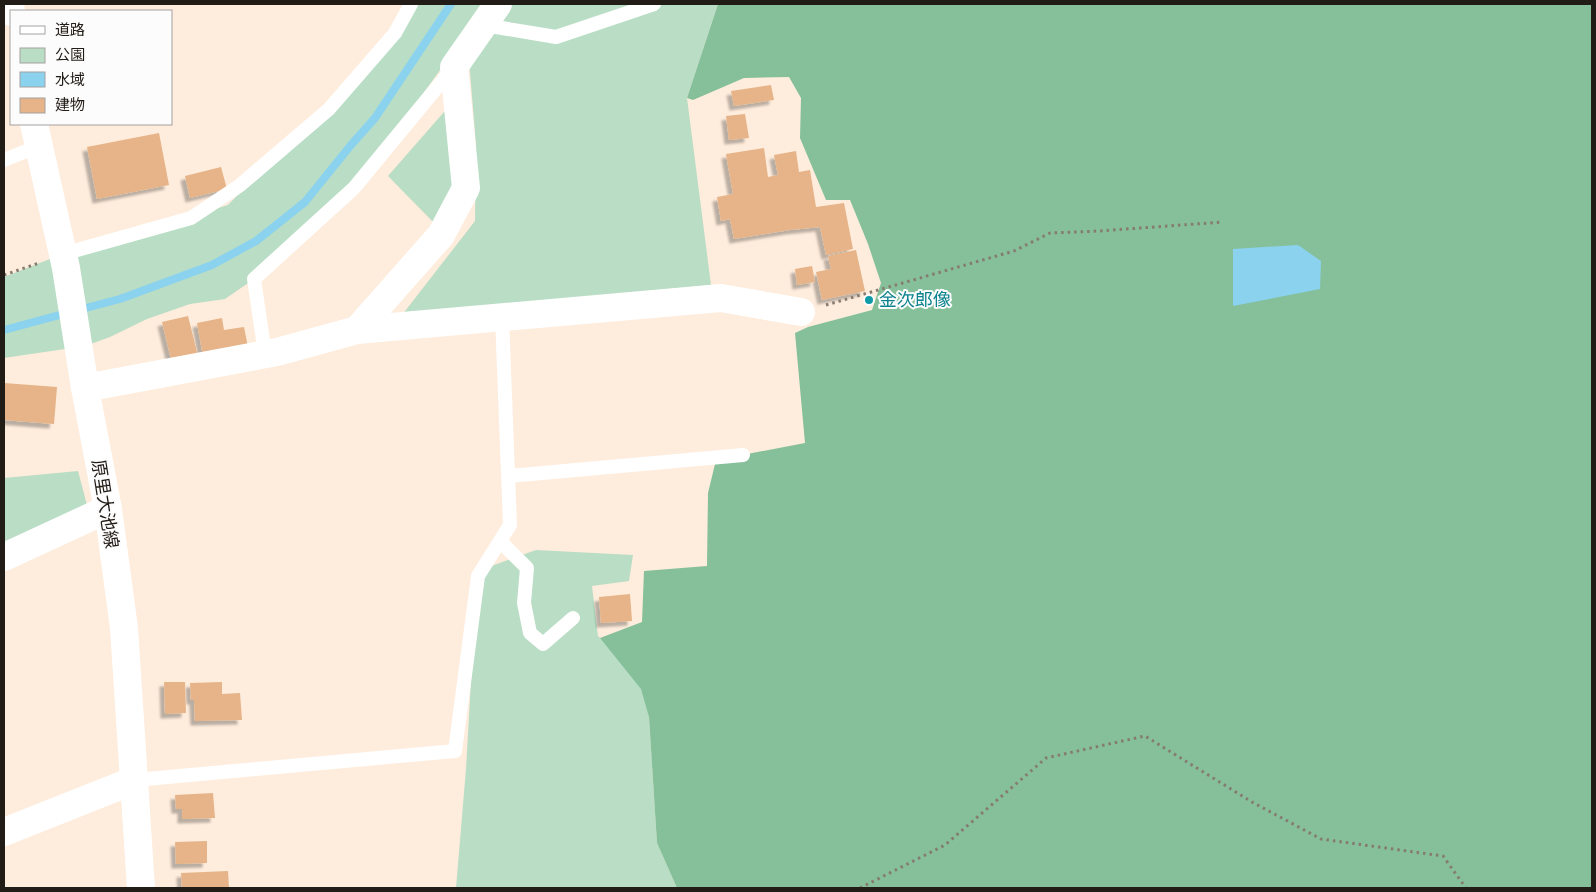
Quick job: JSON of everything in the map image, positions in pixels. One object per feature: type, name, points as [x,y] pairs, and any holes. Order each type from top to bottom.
[{"type":"street","points":[[357,330],[441,235],[466,188],[454,67],[491,14]]},
{"type":"street","name":"原里大池線","points":[[36,135],[64,261],[85,388],[108,509],[124,628],[142,888]]},
{"type":"street","points":[[85,388],[265,354],[357,330],[721,298],[801,312]]},
{"type":"street","points":[[4,557],[108,509]]},
{"type":"street","points":[[4,832],[135,780]]},
{"type":"lane","points":[[64,261],[191,218],[239,186],[330,108],[395,33],[411,4]]},
{"type":"lane","points":[[491,14],[556,37],[654,4]]},
{"type":"lane","points":[[265,354],[254,279],[354,188],[454,67]]},
{"type":"lane","points":[[4,160],[36,135]]},
{"type":"lane","points":[[135,780],[455,751],[478,576],[510,525],[502,317]]},
{"type":"lane","points":[[509,476],[743,455]]},
{"type":"lane","points":[[500,541],[527,568],[524,603],[530,633],[543,644],[573,618]]},
{"type":"path","points":[[801,312],[1014,251],[1050,233],[1224,222]]},
{"type":"path","points":[[4,275],[64,261]]},
{"type":"path","points":[[860,888],[945,845],[1046,758],[1145,736],[1252,802],[1321,839],[1443,856],[1466,888]]},
{"type":"green space","points":[[409,4],[487,4],[361,181],[254,279],[225,299],[190,304],[147,319],[110,337],[85,346],[4,358],[4,277],[55,257],[228,205],[395,33]]},
{"type":"green space","points":[[509,4],[718,4],[687,98],[711,285],[402,315],[475,221],[476,145],[469,60]]},
{"type":"green space","points":[[718,4],[1592,4],[1592,888],[677,888],[657,843],[649,717],[641,689],[600,638],[642,622],[644,571],[707,566],[708,493],[716,460],[805,443],[795,333],[808,327],[872,310],[881,283],[850,200],[826,200],[800,138],[801,98],[789,77],[744,78],[693,100],[687,98]]},
{"type":"green space","points":[[451,104],[455,200],[438,227],[388,176]]},
{"type":"green space","points":[[78,471],[87,505],[4,544],[4,478]]},
{"type":"green space","points":[[536,550],[633,555],[629,581],[592,586],[598,636],[628,664],[648,702],[657,843],[677,888],[456,888],[466,769],[473,646],[486,568]]},
{"type":"water","points":[[1298,245],[1321,261],[1320,289],[1233,306],[1233,249]]},
{"type":"building","points":[[771,85],[774,100],[734,106],[731,91]]},
{"type":"building","points":[[745,114],[749,138],[729,140],[726,116]]},
{"type":"building","points":[[159,133],[169,185],[97,199],[87,147]]},
{"type":"building","points":[[764,148],[768,177],[778,175],[774,155],[796,151],[799,172],[810,170],[816,207],[844,203],[853,249],[826,255],[820,227],[734,239],[730,219],[721,221],[717,197],[733,194],[726,154]]},
{"type":"building","points":[[221,167],[227,189],[190,198],[185,176]]},
{"type":"building","points":[[856,250],[865,291],[822,300],[816,272],[831,269],[828,256]]},
{"type":"building","points":[[812,266],[815,282],[797,285],[795,269]]},
{"type":"building","points":[[188,316],[198,356],[172,363],[162,322]]},
{"type":"building","points":[[222,318],[224,330],[244,327],[248,347],[203,356],[197,323]]},
{"type":"building","points":[[4,383],[57,387],[54,424],[4,420]]},
{"type":"building","points":[[630,594],[632,621],[601,623],[599,597]]},
{"type":"building","points":[[164,682],[185,682],[186,713],[165,714]]},
{"type":"building","points":[[222,682],[222,694],[240,693],[242,720],[195,721],[194,700],[191,700],[190,683]]},
{"type":"building","points":[[213,793],[215,818],[182,819],[182,809],[176,809],[175,795]]},
{"type":"building","points":[[207,841],[207,863],[176,864],[175,842]]},
{"type":"building","points":[[228,871],[229,888],[182,888],[181,873]]},
{"type":"waterway","points":[[78,310],[120,299],[212,265],[256,241],[305,202],[375,118],[451,4]]},
{"type":"waterway","points":[[4,330],[67,313]]},
{"type":"place","name":"金次郎像","points":[[869,300]]}]
